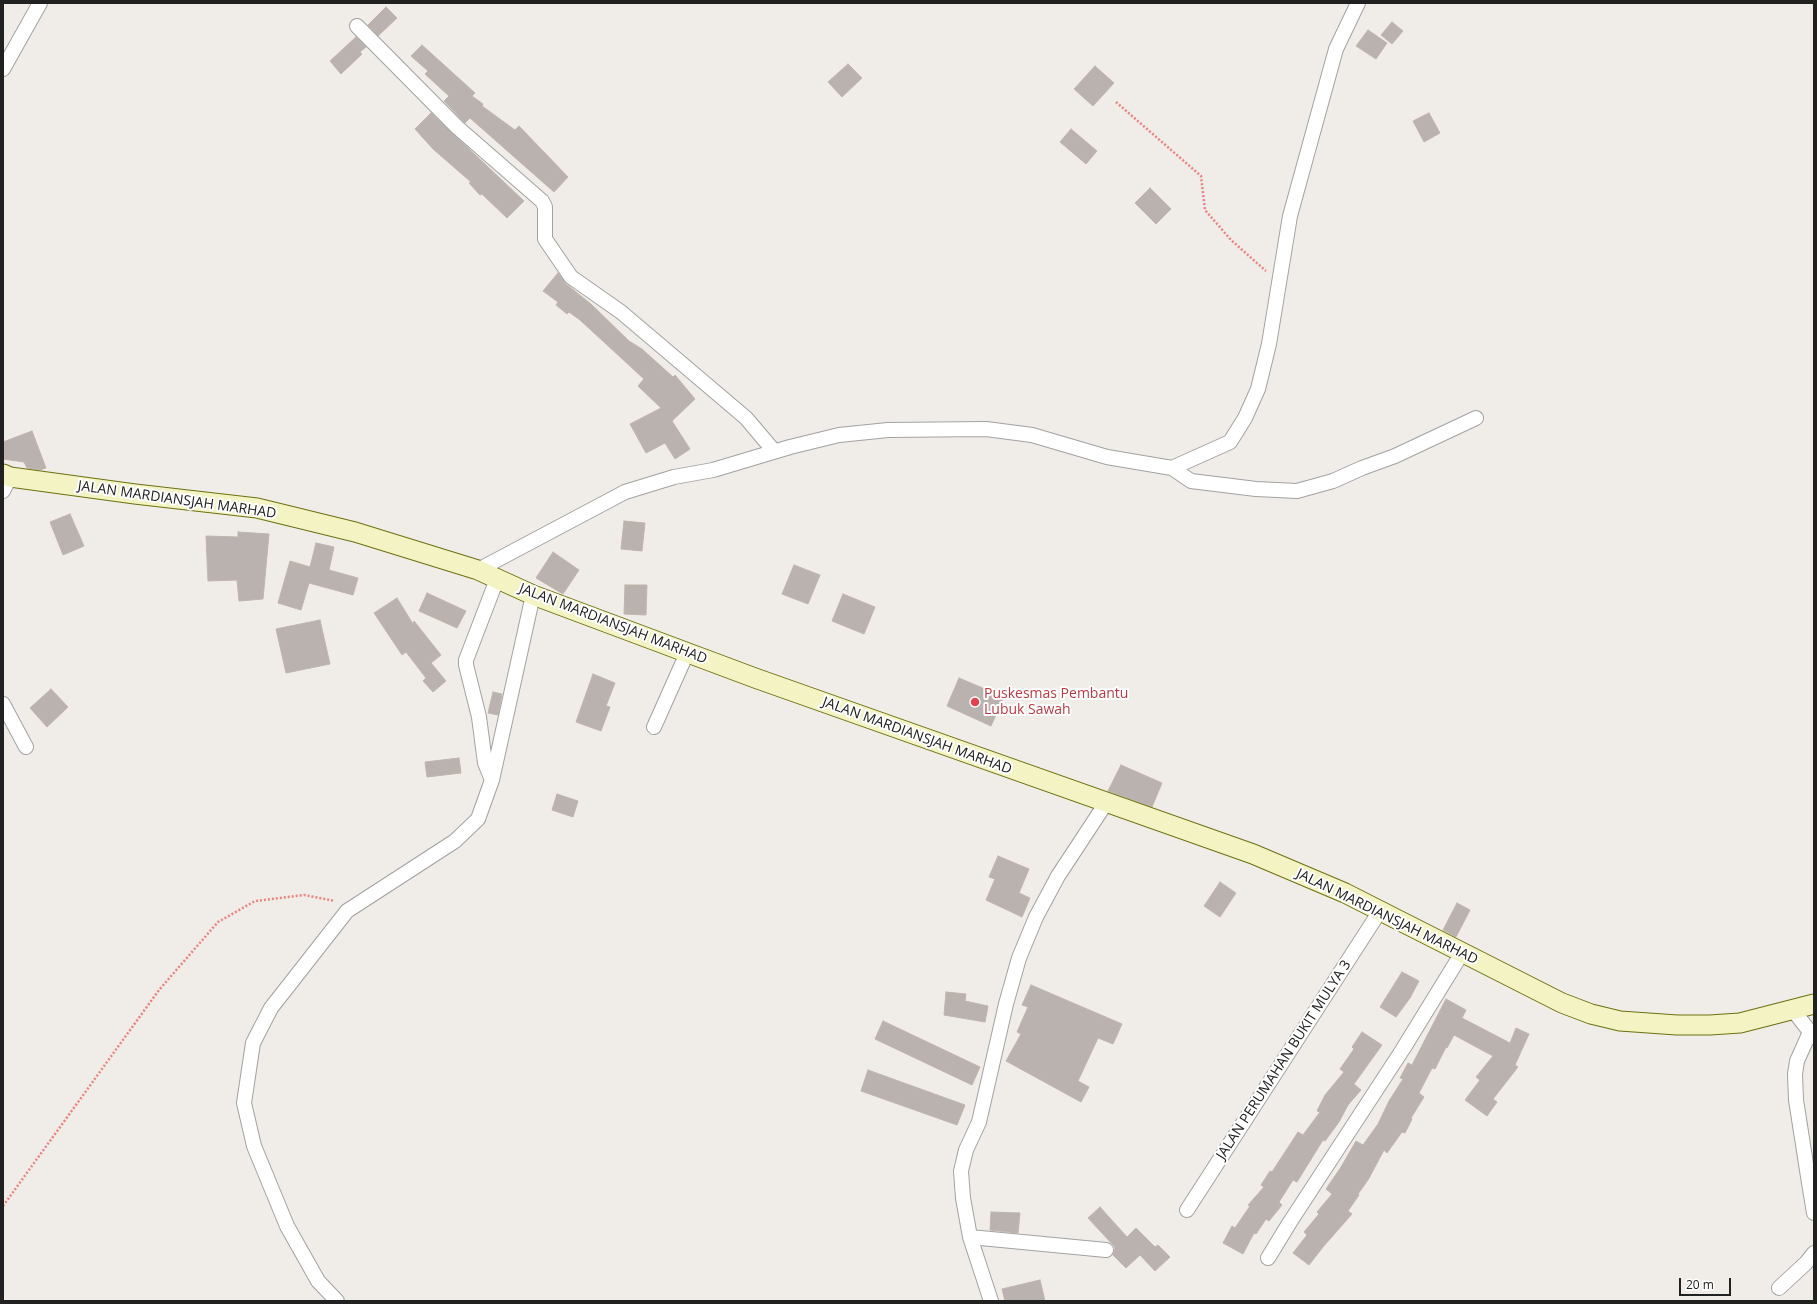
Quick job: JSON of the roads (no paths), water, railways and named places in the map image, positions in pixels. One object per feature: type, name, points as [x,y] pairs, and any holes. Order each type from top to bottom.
[{"type":"street","points":[[3,69],[40,3]]},
{"type":"street","points":[[1172,468],[1230,442],[1245,418],[1258,389],[1269,344],[1290,216],[1336,49],[1358,3]]},
{"type":"street","points":[[357,26],[457,127],[542,201],[546,213],[546,239],[571,277],[621,312],[740,414],[774,451]]},
{"type":"street","points":[[478,570],[625,492],[674,477],[713,470],[774,451],[839,435],[888,430],[986,429],[1032,435],[1107,457],[1172,468],[1191,481],[1256,489],[1297,491],[1333,481],[1362,468],[1395,456],[1476,418]]},
{"type":"street","name":"JALAN MARDIANSJAH MARHAD","points":[[5,481],[257,508],[355,532],[478,570],[533,595],[836,708],[1253,854],[1345,894],[1562,1003],[1591,1014],[1620,1020],[1678,1025],[1710,1025],[1740,1023],[1814,1004]]},
{"type":"street","points":[[492,780],[485,764],[479,717],[466,660],[497,579]]},
{"type":"street","points":[[337,1301],[318,1280],[287,1226],[254,1146],[244,1103],[253,1043],[271,1008],[347,911],[455,841],[478,819],[492,780],[533,595]]},
{"type":"street","points":[[654,727],[687,653]]},
{"type":"street","points":[[3,704],[26,747]]},
{"type":"street","points":[[991,1301],[970,1237],[962,1198],[960,1170],[966,1150],[979,1122],[1006,1004],[1019,958],[1036,917],[1058,876],[1106,803]]},
{"type":"street","name":"JALAN PERUMAHAN BUKIT MULYA 3","points":[[1187,1210],[1380,911]]},
{"type":"street","points":[[1268,1258],[1403,1049],[1462,952]]},
{"type":"street","points":[[1794,1010],[1812,1035],[1797,1061],[1795,1074],[1796,1100],[1812,1182],[1814,1213]]},
{"type":"street","points":[[970,1237],[1106,1250]]},
{"type":"street","points":[[1779,1288],[1806,1263],[1814,1253]]},
{"type":"place","name":"Puskesmas Pembantu Lubuk Sawah","points":[[975,702]]}]
